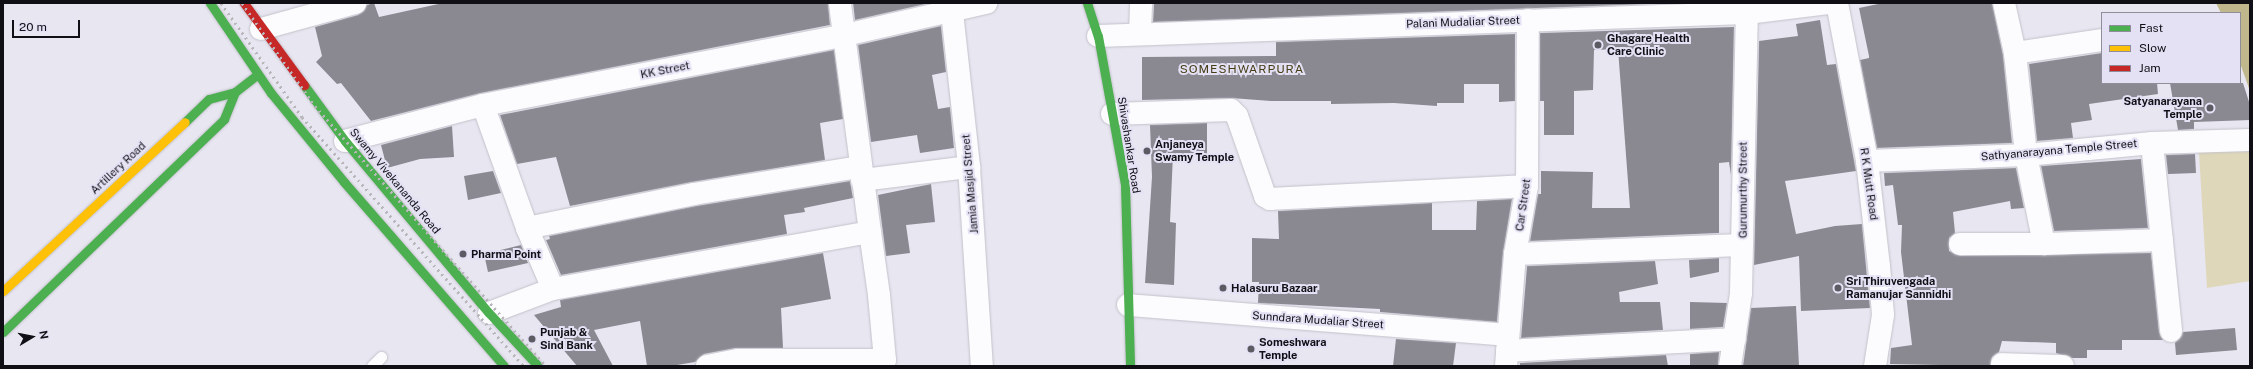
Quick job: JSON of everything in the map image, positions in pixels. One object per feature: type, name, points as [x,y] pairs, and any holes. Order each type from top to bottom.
[{"type":"street","points":[[210,3],[257,75],[344,182],[504,366]]},
{"type":"street","name":"Swamy Vivekananda Road","points":[[244,3],[261,29],[345,140],[489,314],[538,366]]},
{"type":"street","points":[[261,29],[355,3]]},
{"type":"street","points":[[707,366],[738,360],[885,360],[840,3]]},
{"type":"street","name":"KK Street","points":[[345,140],[483,105],[845,35],[952,6],[986,3]]},
{"type":"street","name":"Shivashankar Road","points":[[1087,3],[1098,36],[1125,185],[1130,366]]},
{"type":"street","points":[[1140,34],[1141,3]]},
{"type":"street","name":"Palani Mudaliar Street","points":[[1098,36],[1747,12],[1828,3]]},
{"type":"street","name":"R K Mutt Road","points":[[1836,3],[1867,161],[1883,315],[1875,366]]},
{"type":"street","points":[[2004,3],[2015,53],[2026,155],[2044,244]]},
{"type":"street","name":"Jamia Masjid Street","points":[[952,6],[969,167],[982,366]]},
{"type":"street","name":"Gurumurthy Street","points":[[1730,366],[1741,293],[1747,12]]},
{"type":"street","name":"Car Street","points":[[1507,351],[1515,254],[1527,186],[1528,20]]},
{"type":"street","points":[[2015,53],[2101,40]]},
{"type":"street","name":"Artillery Road","points":[[3,292],[209,99],[234,92],[257,75]]},
{"type":"street","points":[[3,332],[224,119],[234,92]]},
{"type":"street","points":[[209,99],[224,119]]},
{"type":"street","points":[[483,105],[527,228],[553,289]]},
{"type":"street","points":[[1112,114],[1231,110],[1237,116],[1267,199],[1527,186]]},
{"type":"street","name":"Sathyanarayana Temple Street","points":[[1867,161],[2026,155],[2152,143],[2250,140]]},
{"type":"street","points":[[2152,143],[2171,331]]},
{"type":"street","points":[[527,228],[694,194],[861,174],[969,167]]},
{"type":"street","points":[[489,314],[553,289],[870,232]]},
{"type":"street","points":[[1960,244],[2044,244],[2162,240]]},
{"type":"street","points":[[1515,254],[1742,245]]},
{"type":"street","name":"Sunndara Mudaliar Street","points":[[1128,305],[1507,351],[1735,339]]},
{"type":"street","points":[[2002,364],[2063,366]]},
{"type":"lane","points":[[372,366],[381,357]]},
{"type":"shaded area","points":[[2216,3],[2250,3],[2250,91],[2241,66],[2241,12],[2220,12]]},
{"type":"shaded area","points":[[2250,148],[2250,281],[2207,288],[2199,152]]},
{"type":"building","points":[[374,3],[379,17],[443,3],[828,3],[830,25],[481,93],[371,121],[341,83],[337,84],[316,62],[322,56],[315,27],[358,15],[364,11],[367,5]]},
{"type":"building","points":[[853,3],[930,3],[855,20]]},
{"type":"building","points":[[1154,3],[1676,3],[1153,22]]},
{"type":"building","points":[[1883,3],[1992,3],[2003,55],[2012,143],[1877,148],[1860,60],[1869,58],[1869,56],[1859,8]]},
{"type":"building","points":[[1820,20],[1827,65],[1836,64],[1856,171],[1785,181],[1796,234],[1835,226],[1862,224],[1870,308],[1801,311],[1799,256],[1754,265],[1759,41],[1798,36],[1796,24]]},
{"type":"building","points":[[941,26],[946,72],[932,75],[938,109],[950,107],[954,148],[920,153],[917,135],[871,142],[858,45]]},
{"type":"building","points":[[1734,27],[1731,175],[1729,162],[1719,163],[1719,233],[1530,241],[1538,194],[1541,194],[1541,171],[1593,172],[1592,208],[1630,208],[1618,49],[1594,50],[1593,90],[1574,91],[1574,135],[1544,135],[1544,101],[1540,101],[1540,33]]},
{"type":"building","points":[[1515,34],[1515,101],[1499,102],[1499,84],[1464,84],[1464,103],[1437,103],[1437,106],[1394,103],[1331,104],[1331,101],[1271,101],[1231,98],[1142,100],[1142,57],[1276,56],[1276,42]]},
{"type":"building","points":[[834,50],[843,119],[820,123],[825,160],[692,182],[570,206],[556,157],[517,164],[500,115]]},
{"type":"building","points":[[2101,53],[2101,84],[2157,84],[2158,94],[2089,104],[2092,120],[2071,123],[2073,138],[2037,141],[2029,64]]},
{"type":"building","name":"Satyanarayana Temple","points":[[2243,83],[2250,105],[2250,120],[2194,122],[2194,129],[2178,130],[2170,84]]},
{"type":"building","points":[[1207,123],[1207,155],[1173,154],[1170,222],[1176,223],[1174,285],[1145,283],[1152,177],[1150,125]]},
{"type":"building","points":[[452,126],[454,157],[420,159],[387,168],[381,145]]},
{"type":"building","points":[[2195,154],[2196,173],[2168,174],[2166,155]]},
{"type":"building","points":[[2141,159],[2148,228],[2054,231],[2041,166]]},
{"type":"building","points":[[2016,168],[2024,208],[2011,209],[2010,201],[1953,212],[1955,233],[1949,238],[1949,251],[1960,256],[2151,253],[2159,332],[2163,340],[2122,340],[2122,350],[2087,350],[2087,358],[2072,358],[2056,353],[2056,343],[2002,341],[1999,352],[1992,357],[1990,366],[1890,364],[1891,348],[1912,345],[1901,252],[1902,225],[1898,225],[1893,185],[1885,186],[1884,173]]},
{"type":"building","points":[[493,171],[501,193],[468,200],[464,176]]},
{"type":"building","points":[[850,181],[853,198],[804,208],[805,212],[784,215],[787,234],[561,275],[546,240],[550,239],[549,236],[696,206]]},
{"type":"building","points":[[931,184],[935,222],[906,225],[910,253],[886,256],[878,195]]},
{"type":"building","points":[[1512,199],[1503,253],[1497,322],[1380,312],[1380,309],[1258,303],[1259,282],[1252,282],[1252,238],[1279,239],[1278,211],[1432,203],[1432,230],[1476,230],[1477,201]]},
{"type":"building","points":[[521,245],[528,263],[488,272],[484,254]]},
{"type":"building","points":[[823,253],[831,299],[781,308],[783,348],[736,348],[704,354],[695,362],[671,366],[647,366],[640,321],[594,330],[613,366],[577,366],[534,315],[561,307],[560,300]]},
{"type":"building","points":[[1719,258],[1719,272],[1690,278],[1689,260]]},
{"type":"building","points":[[1655,261],[1658,284],[1619,292],[1620,302],[1660,302],[1663,330],[1521,338],[1527,266]]},
{"type":"building","points":[[1690,302],[1727,303],[1723,327],[1690,329]]},
{"type":"building","points":[[1796,306],[1799,366],[1743,366],[1751,308]]},
{"type":"building","points":[[2235,328],[2237,350],[2176,355],[2175,343],[2183,332]]},
{"type":"building","points":[[1396,339],[1456,343],[1453,366],[1393,366]]},
{"type":"building","points":[[1719,352],[1718,366],[1690,366],[1690,354]]},
{"type":"building","points":[[1666,355],[1668,366],[1520,366],[1520,363]]},
{"type":"railway","points":[[221,3],[302,117],[524,366]]},
{"type":"railway","points":[[242,3],[315,106],[546,366]]},
{"type":"traffic: fast","points":[[210,3],[271,93],[344,182],[504,366]]},
{"type":"traffic: fast","points":[[1087,3],[1098,36],[1125,185],[1130,366]]},
{"type":"traffic: fast","points":[[185,122],[209,99],[235,92],[257,75]]},
{"type":"traffic: fast","points":[[304,85],[345,141],[489,313],[538,366]]},
{"type":"traffic: fast","points":[[3,332],[224,119],[235,92]]},
{"type":"traffic: slow","points":[[3,291],[185,122]]},
{"type":"traffic: jam","points":[[244,3],[304,85]]},
{"type":"place","name":"Ghagare Health Care Clinic","points":[[1598,45]]},
{"type":"place","name":"Satyanarayana Temple","points":[[2210,108]]},
{"type":"place","name":"Anjaneya Swamy Temple","points":[[1147,151]]},
{"type":"place","name":"Pharma Point","points":[[463,254]]},
{"type":"place","name":"Halasuru Bazaar","points":[[1223,288]]},
{"type":"place","name":"Sri Thiruvengada Ramanujar Sannidhi","points":[[1838,288]]},
{"type":"place","name":"Punjab & Sind Bank","points":[[532,339]]},
{"type":"place","name":"Someshwara Temple","points":[[1251,349]]},
{"type":"district","name":"SOMESHWARPURA","points":[[1242,70]]}]
